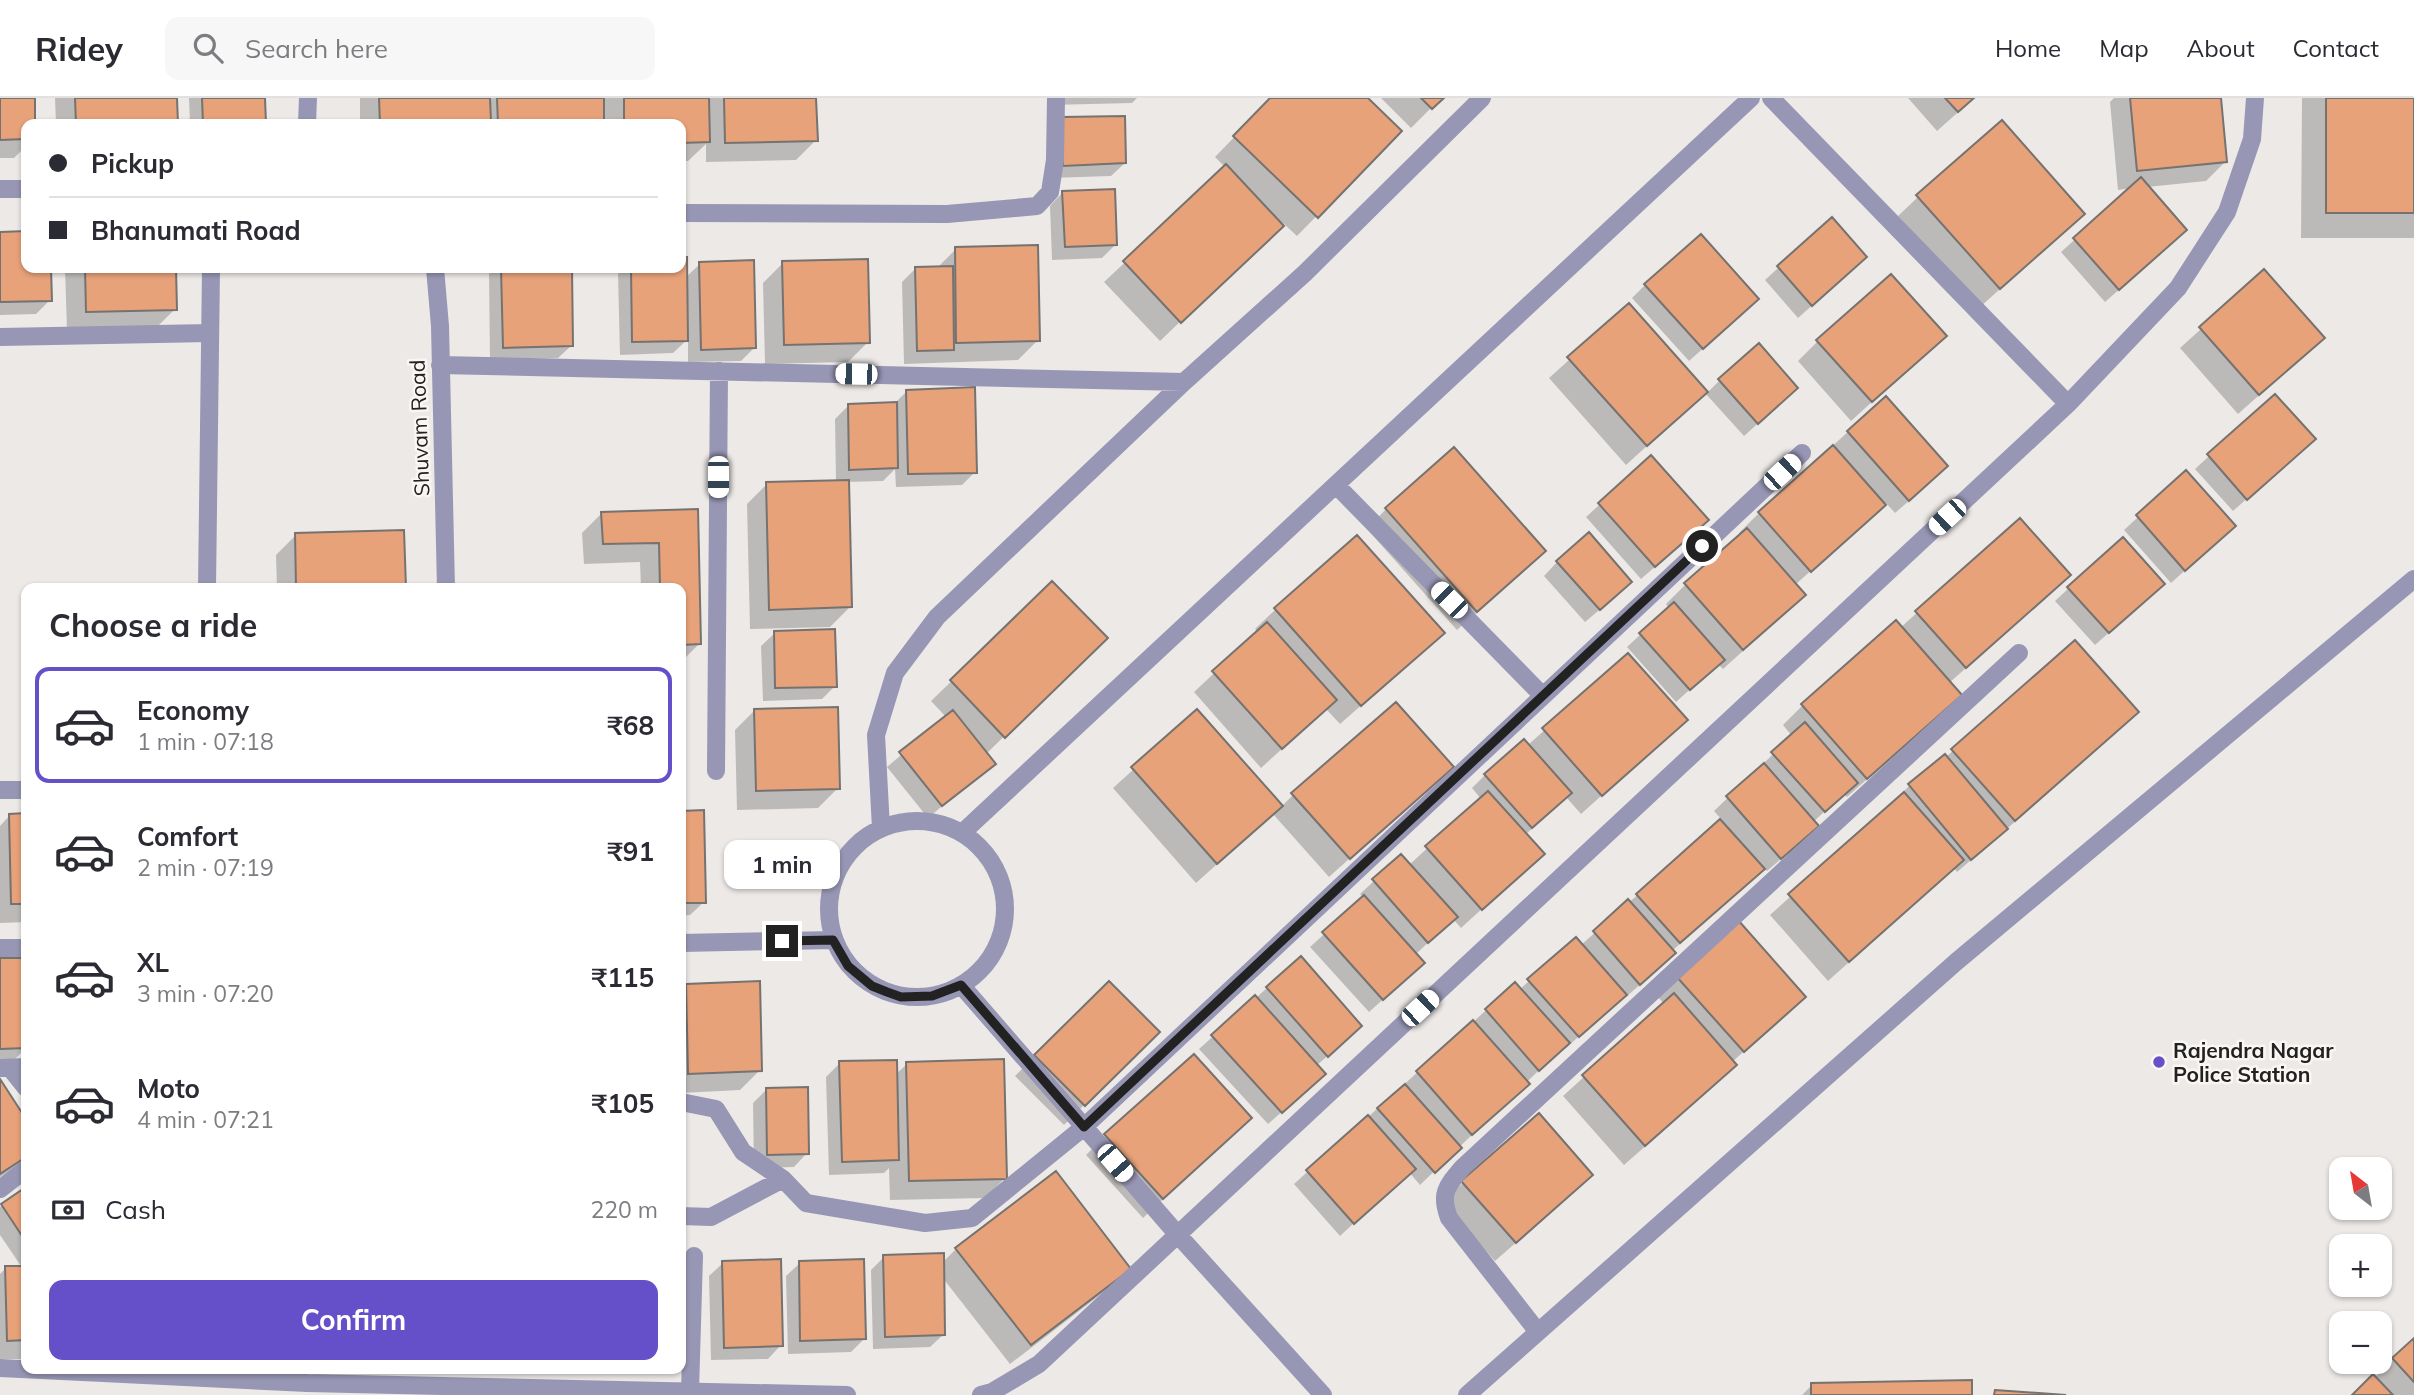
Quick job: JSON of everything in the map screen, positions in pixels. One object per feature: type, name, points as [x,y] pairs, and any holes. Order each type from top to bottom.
[{"type":"street","points":[[307,119],[308,98]]},
{"type":"street","points":[[686,213],[947,215],[1037,206],[1050,192],[1055,160],[1056,98]]},
{"type":"street","points":[[881,828],[876,735],[895,673],[937,617],[1184,382],[1305,273],[1482,98]]},
{"type":"street","points":[[962,833],[1751,98]]},
{"type":"street","points":[[1771,98],[2068,404]]},
{"type":"street","points":[[981,1395],[1019,1387],[1038,1364],[2068,404],[2178,288],[2227,212],[2252,139],[2255,98]]},
{"type":"street","points":[[0,189],[21,189]]},
{"type":"street","points":[[207,583],[211,273]]},
{"type":"street","name":"Shuvam Road","points":[[435,273],[446,583]]},
{"type":"street","points":[[0,337],[211,333]]},
{"type":"street","points":[[440,365],[1184,382]]},
{"type":"street","points":[[716,771],[719,371]]},
{"type":"street","points":[[686,1103],[716,1109],[743,1152],[783,1179],[806,1203],[925,1223],[972,1218],[1084,1127],[1802,453]]},
{"type":"street","points":[[1336,485],[1543,696]]},
{"type":"street","points":[[1467,1395],[1956,962],[2414,579]]},
{"type":"street","points":[[1538,1332],[1449,1218],[1443,1202],[1447,1185],[1462,1168],[2019,653]]},
{"type":"street","points":[[0,790],[21,790]]},
{"type":"street","points":[[910,821],[941,824],[962,833],[986,853],[1001,880],[1005,911],[999,940],[983,967],[961,985],[932,996],[901,997],[872,986],[848,966],[833,940],[828,900],[837,870],[855,845],[881,828],[910,821]]},
{"type":"street","points":[[686,943],[833,940]]},
{"type":"street","points":[[0,948],[21,948]]},
{"type":"street","points":[[961,985],[1178,1235],[1323,1395]]},
{"type":"street","points":[[0,1189],[21,1173]]},
{"type":"street","points":[[686,1216],[711,1217],[783,1179]]},
{"type":"street","points":[[690,1391],[694,1256]]},
{"type":"street","points":[[0,1368],[21,1369]]},
{"type":"street","points":[[174,1374],[306,1382],[451,1377],[507,1391],[690,1391],[847,1395]]},
{"type":"building","points":[[0,98],[35,98],[35,119],[21,119],[21,139],[0,140]]},
{"type":"building","points":[[75,98],[177,98],[178,119],[76,119]]},
{"type":"building","points":[[202,98],[265,98],[266,119],[203,119]]},
{"type":"building","points":[[379,98],[490,98],[491,119],[380,119]]},
{"type":"building","points":[[497,98],[604,98],[604,119],[498,119]]},
{"type":"building","points":[[624,98],[709,98],[710,142],[686,143],[686,119],[624,119]]},
{"type":"building","points":[[724,98],[816,98],[818,141],[725,143]]},
{"type":"building","points":[[1270,98],[1368,98],[1402,131],[1318,218],[1233,136]]},
{"type":"building","points":[[1421,98],[1444,98],[1432,109]]},
{"type":"building","points":[[1945,98],[1974,98],[1958,112]]},
{"type":"building","points":[[2130,98],[2221,98],[2227,162],[2137,171]]},
{"type":"building","points":[[2326,98],[2414,98],[2414,213],[2326,213]]},
{"type":"building","points":[[1125,116],[1126,163],[1063,166],[1062,117]]},
{"type":"building","points":[[2002,120],[2085,214],[2000,289],[1916,195]]},
{"type":"building","points":[[1226,164],[1284,226],[1181,323],[1123,261]]},
{"type":"building","points":[[2141,177],[2187,230],[2119,290],[2073,238]]},
{"type":"building","points":[[1115,189],[1117,245],[1065,247],[1062,191]]},
{"type":"building","points":[[1832,217],[1867,257],[1812,306],[1777,266]]},
{"type":"building","points":[[21,231],[21,273],[51,273],[52,301],[0,302],[0,232]]},
{"type":"building","points":[[1701,234],[1759,299],[1703,349],[1644,284]]},
{"type":"building","points":[[1038,245],[1040,341],[956,343],[955,247]]},
{"type":"building","points":[[687,257],[688,341],[632,342],[631,273],[686,273]]},
{"type":"building","points":[[868,259],[870,343],[784,345],[782,261]]},
{"type":"building","points":[[754,260],[756,348],[701,350],[699,262]]},
{"type":"building","points":[[953,266],[954,350],[917,351],[915,267]]},
{"type":"building","points":[[2264,269],[2325,338],[2259,395],[2199,327]]},
{"type":"building","points":[[85,273],[176,273],[177,310],[86,312]]},
{"type":"building","points":[[501,273],[572,273],[573,346],[503,348]]},
{"type":"building","points":[[1891,274],[1947,336],[1872,402],[1816,340]]},
{"type":"building","points":[[1629,303],[1708,392],[1647,446],[1567,357]]},
{"type":"building","points":[[1759,343],[1798,388],[1758,424],[1718,379]]},
{"type":"building","points":[[975,387],[977,473],[908,474],[906,390]]},
{"type":"building","points":[[2275,394],[2316,439],[2247,500],[2207,454]]},
{"type":"building","points":[[1886,396],[1948,466],[1909,501],[1847,431]]},
{"type":"building","points":[[897,402],[898,468],[849,470],[848,404]]},
{"type":"building","points":[[1833,445],[1886,505],[1811,572],[1758,512]]},
{"type":"building","points":[[1454,447],[1546,551],[1477,612],[1385,508]]},
{"type":"building","points":[[1651,455],[1709,520],[1655,567],[1598,503]]},
{"type":"building","points":[[2186,470],[2236,526],[2185,571],[2136,515]]},
{"type":"building","points":[[849,480],[852,607],[769,610],[766,482]]},
{"type":"building","points":[[698,509],[701,644],[686,645],[686,583],[660,583],[659,543],[603,544],[601,512]]},
{"type":"building","points":[[2020,518],[2071,575],[1966,668],[1915,611]]},
{"type":"building","points":[[1747,528],[1806,595],[1743,650],[1684,583]]},
{"type":"building","points":[[404,530],[406,583],[296,583],[295,533]]},
{"type":"building","points":[[1589,532],[1632,582],[1600,610],[1556,561]]},
{"type":"building","points":[[1357,535],[1445,633],[1361,706],[1274,608]]},
{"type":"building","points":[[2123,537],[2165,584],[2109,633],[2067,587]]},
{"type":"building","points":[[1052,581],[1108,638],[1005,738],[950,680]]},
{"type":"building","points":[[1674,602],[1725,660],[1690,690],[1639,633]]},
{"type":"building","points":[[1896,620],[1962,695],[1867,779],[1801,704]]},
{"type":"building","points":[[1267,622],[1337,700],[1282,749],[1212,671]]},
{"type":"building","points":[[835,629],[837,687],[775,688],[774,631]]},
{"type":"building","points":[[2075,640],[2139,712],[2015,821],[1951,749]]},
{"type":"building","points":[[1628,653],[1688,720],[1602,796],[1542,728]]},
{"type":"building","points":[[1396,702],[1454,767],[1350,859],[1291,793]]},
{"type":"building","points":[[838,707],[840,789],[756,791],[754,709]]},
{"type":"building","points":[[1197,709],[1283,806],[1217,864],[1131,767]]},
{"type":"building","points":[[953,710],[996,764],[942,806],[899,752]]},
{"type":"building","points":[[1805,722],[1858,783],[1825,812],[1771,752]]},
{"type":"building","points":[[1524,739],[1572,793],[1532,828],[1484,774]]},
{"type":"building","points":[[1945,754],[2008,829],[1971,860],[1908,784]]},
{"type":"building","points":[[1764,763],[1819,826],[1781,859],[1726,796]]},
{"type":"building","points":[[1488,791],[1545,854],[1482,910],[1425,846]]},
{"type":"building","points":[[1904,792],[1964,860],[1849,962],[1788,894]]},
{"type":"building","points":[[704,810],[706,903],[686,903],[686,811]]},
{"type":"building","points":[[21,813],[21,904],[11,904],[9,814]]},
{"type":"building","points":[[1720,819],[1765,869],[1680,943],[1636,894]]},
{"type":"building","points":[[1401,854],[1458,917],[1428,943],[1372,879]]},
{"type":"building","points":[[1364,895],[1425,963],[1383,1000],[1322,932]]},
{"type":"building","points":[[1628,899],[1676,953],[1640,985],[1593,931]]},
{"type":"building","points":[[1738,920],[1806,997],[1744,1052],[1676,976]]},
{"type":"building","points":[[1576,937],[1627,995],[1579,1037],[1527,979]]},
{"type":"building","points":[[1301,956],[1362,1026],[1328,1057],[1266,987]]},
{"type":"building","points":[[0,958],[21,958],[21,1048],[0,1049]]},
{"type":"building","points":[[760,981],[762,1071],[688,1074],[686,984]]},
{"type":"building","points":[[1109,981],[1160,1032],[1085,1106],[1034,1055]]},
{"type":"building","points":[[1515,982],[1570,1043],[1539,1071],[1485,1009]]},
{"type":"building","points":[[1674,993],[1737,1065],[1645,1146],[1582,1075]]},
{"type":"building","points":[[1255,995],[1326,1074],[1282,1113],[1211,1035]]},
{"type":"building","points":[[1473,1020],[1530,1084],[1472,1135],[1416,1071]]},
{"type":"building","points":[[1194,1054],[1252,1118],[1163,1199],[1104,1134]]},
{"type":"building","points":[[1004,1059],[1007,1179],[909,1181],[906,1062]]},
{"type":"building","points":[[897,1060],[899,1160],[842,1162],[839,1061]]},
{"type":"building","points":[[0,1079],[21,1111],[21,1160],[0,1174]]},
{"type":"building","points":[[1405,1084],[1462,1148],[1435,1173],[1377,1108]]},
{"type":"building","points":[[808,1087],[809,1154],[767,1155],[766,1088]]},
{"type":"building","points":[[1539,1113],[1593,1175],[1516,1243],[1461,1181]]},
{"type":"building","points":[[1368,1115],[1416,1169],[1354,1224],[1306,1170]]},
{"type":"building","points":[[1056,1171],[1131,1269],[1031,1345],[955,1248]]},
{"type":"building","points":[[21,1190],[21,1234],[1,1204]]},
{"type":"building","points":[[944,1253],[945,1335],[885,1337],[883,1255]]},
{"type":"building","points":[[781,1259],[783,1346],[724,1348],[722,1261]]},
{"type":"building","points":[[864,1259],[866,1339],[800,1341],[799,1261]]},
{"type":"building","points":[[5,1266],[21,1266],[21,1340],[7,1341]]},
{"type":"building","points":[[2414,1338],[2414,1382],[2392,1358]]},
{"type":"building","points":[[2373,1374],[2393,1395],[2352,1395]]},
{"type":"building","points":[[1972,1380],[1972,1395],[1811,1395],[1811,1383]]},
{"type":"building","points":[[1995,1390],[2066,1395],[1994,1395]]},
{"type":"place","name":"Rajendra Nagar Police Station","points":[[2159,1062]]},
{"type":"route","points":[[782,941],[833,940],[848,966],[872,986],[901,997],[932,996],[961,985],[1084,1127],[1702,546]]}]
